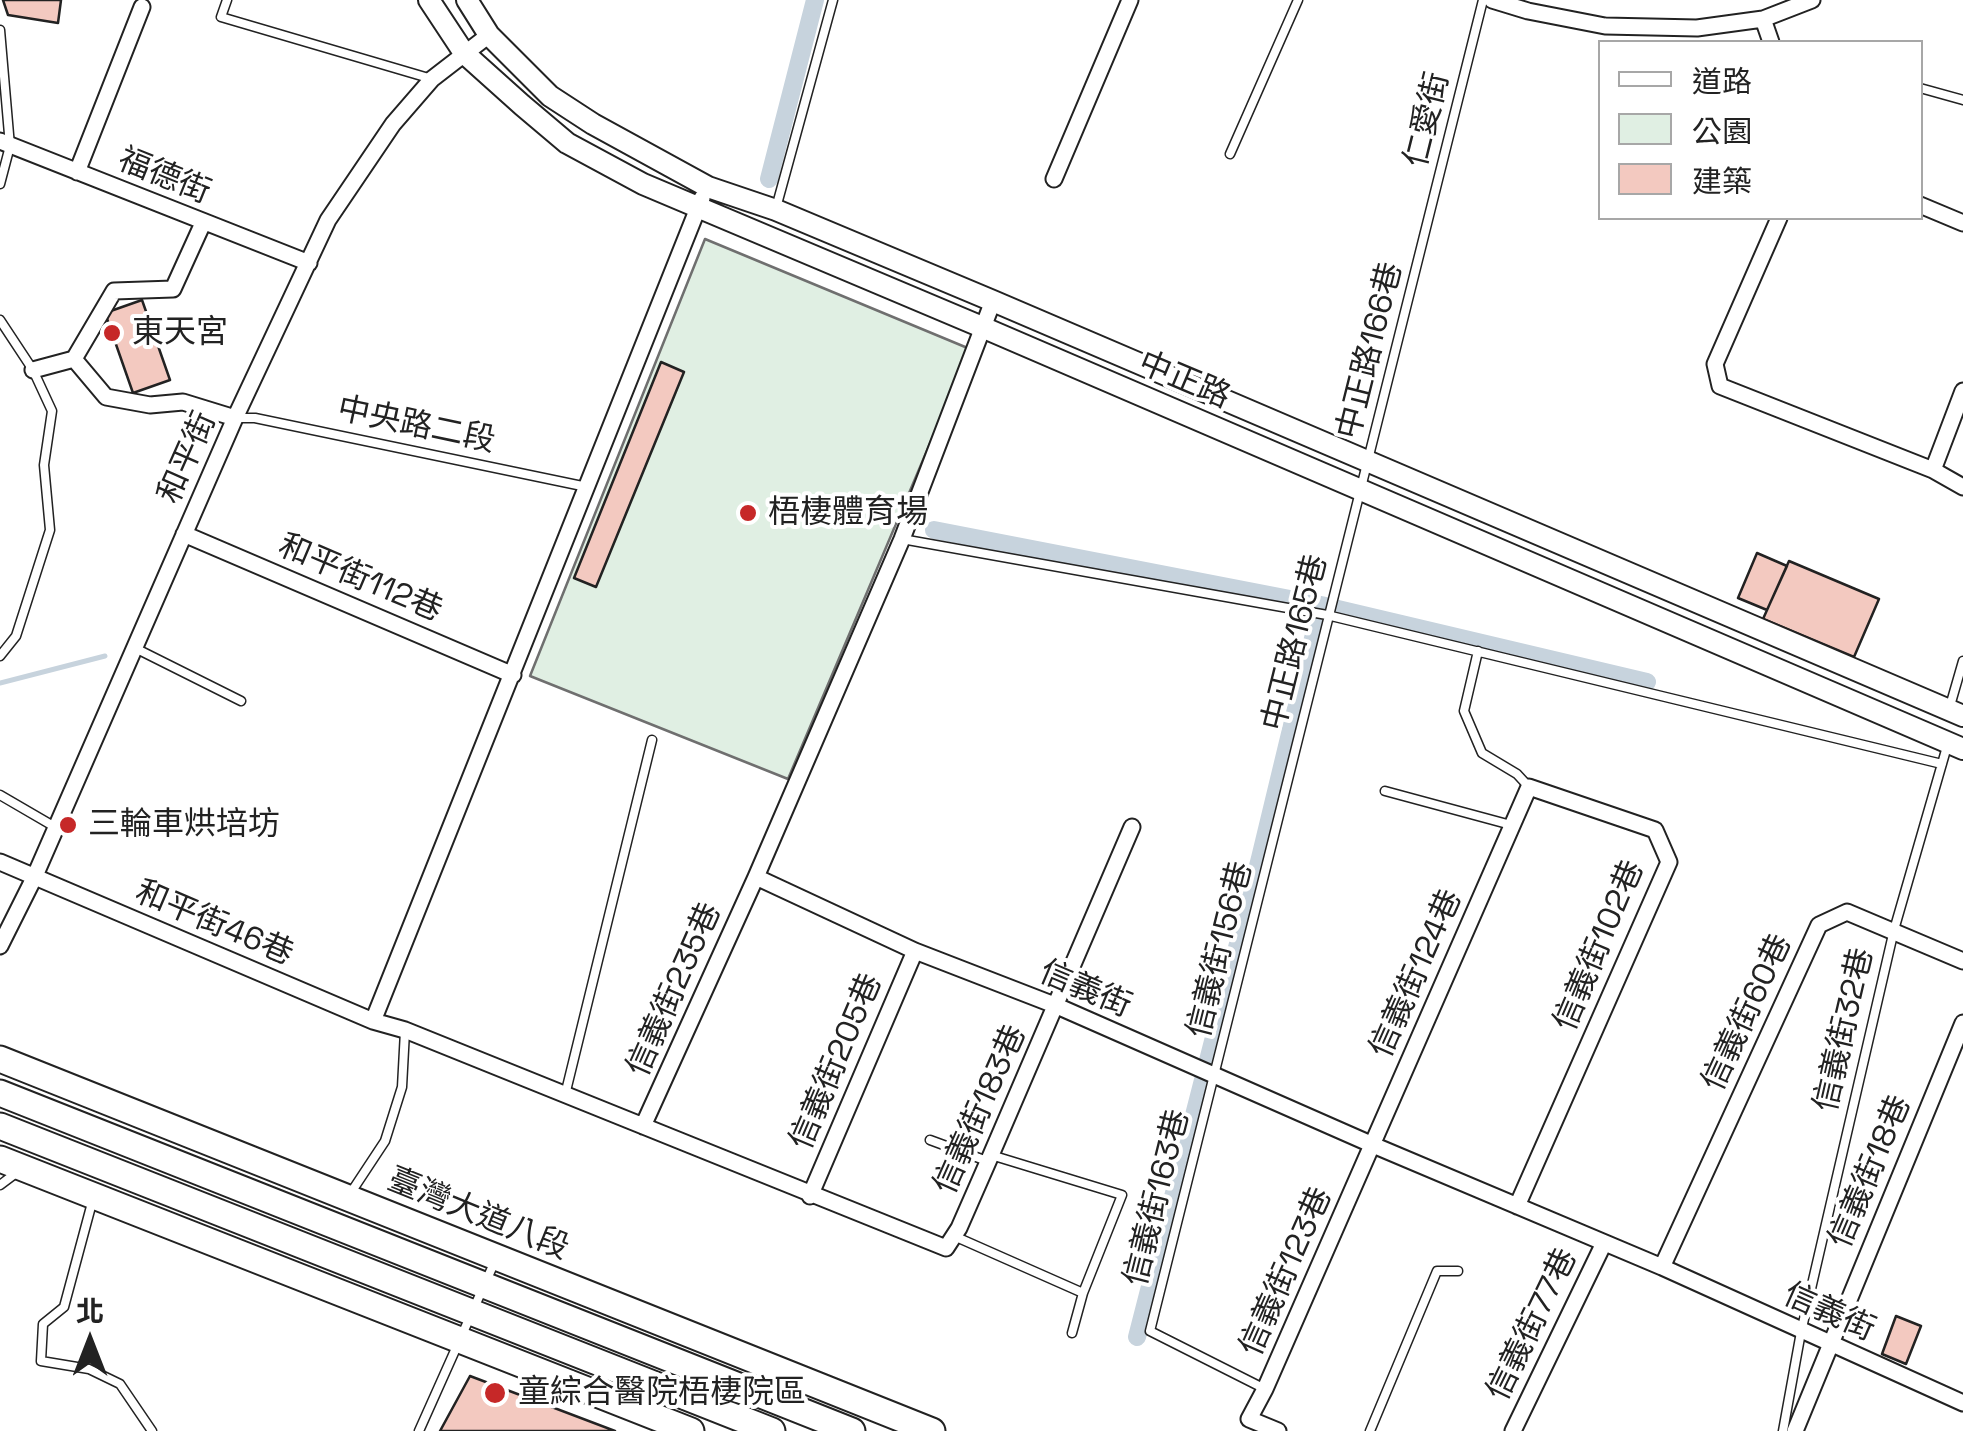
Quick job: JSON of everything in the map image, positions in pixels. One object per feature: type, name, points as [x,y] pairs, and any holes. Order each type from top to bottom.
[{"type":"main road","name":"臺灣大道八段","points":[[0,1059],[932,1431]]},
{"type":"main road","name":"臺灣大道八段","points":[[0,1094],[852,1431]]},
{"type":"main road","points":[[0,1126],[772,1431]]},
{"type":"main road","points":[[12,1163],[691,1431]]},
{"type":"street","name":"中正路","points":[[429,0],[464,52],[567,143],[643,184],[1362,490],[1951,752]]},
{"type":"street","name":"中正路","points":[[467,0],[489,34],[550,96],[592,124],[708,187],[776,210],[992,301],[1956,713]]},
{"type":"street","points":[[1054,180],[1130,0]]},
{"type":"street","points":[[1492,0],[1605,26],[1697,28],[1763,19],[1812,0]]},
{"type":"street","points":[[77,172],[142,7]]},
{"type":"street","points":[[1763,19],[1770,40]]},
{"type":"street","name":"和平街","points":[[0,946],[34,878],[235,418],[328,220],[393,124],[432,79],[489,34]]},
{"type":"street","name":"福德街","points":[[5,143],[308,263]]},
{"type":"street","points":[[373,1021],[696,208],[708,187]]},
{"type":"street","points":[[1923,206],[1963,224]]},
{"type":"street","points":[[1778,220],[1715,364],[1720,386],[1934,470],[1963,486]]},
{"type":"street","points":[[34,370],[74,359],[114,291],[173,289],[203,222]]},
{"type":"street","points":[[756,877],[902,538],[992,301]]},
{"type":"street","points":[[74,359],[106,398],[150,405],[183,402],[235,418]]},
{"type":"street","points":[[1934,470],[1963,391]]},
{"type":"street","name":"和平街112巷","points":[[184,534],[513,675]]},
{"type":"street","name":"信義街124巷","points":[[1373,1145],[1528,787]]},
{"type":"street","name":"信義街102巷","points":[[1517,1206],[1668,862],[1655,830],[1528,787]]},
{"type":"street","name":"信義街183巷","points":[[810,1196],[946,1248],[990,1158],[1132,828]]},
{"type":"street","name":"和平街46巷","points":[[0,862],[373,1021],[405,1030],[810,1196]]},
{"type":"street","name":"信義街","points":[[756,877],[915,951],[1057,1006],[1662,1267],[1963,1403]]},
{"type":"street","name":"信義街235巷","points":[[644,1126],[756,877]]},
{"type":"street","name":"信義街60巷","points":[[1662,1267],[1819,924],[1847,912],[1963,961]]},
{"type":"street","name":"信義街205巷","points":[[810,1196],[915,951]]},
{"type":"street","name":"信義街18巷","points":[[1796,1431],[1963,1023]]},
{"type":"street","name":"信義街123巷","points":[[1278,1431],[1248,1419],[1265,1390],[1373,1145]]},
{"type":"street","name":"信義街77巷","points":[[1516,1430],[1604,1244]]},
{"type":"lane","points":[[227,0],[221,17],[432,79]]},
{"type":"lane","points":[[776,210],[832,0]]},
{"type":"lane","points":[[1230,154],[1298,0]]},
{"type":"lane","name":"仁愛街","points":[[1422,252],[1483,0]]},
{"type":"lane","points":[[0,30],[5,143],[0,184]]},
{"type":"lane","points":[[1923,89],[1963,100]]},
{"type":"lane","name":"中正路166巷","points":[[1369,462],[1422,252]]},
{"type":"lane","points":[[0,320],[34,370],[52,411],[44,465],[50,530],[16,636],[0,656]]},
{"type":"lane","name":"中央路二段","points":[[235,418],[255,418],[587,487]]},
{"type":"lane","name":"中正路165巷","points":[[1276,836],[1327,615],[1369,462]]},
{"type":"lane","points":[[902,538],[1327,615],[1478,652],[1951,752]]},
{"type":"lane","points":[[133,647],[241,701]]},
{"type":"lane","points":[[1478,652],[1464,712],[1482,753],[1516,774],[1528,787]]},
{"type":"lane","points":[[1956,713],[1963,661]]},
{"type":"lane","points":[[565,1095],[652,740]]},
{"type":"lane","name":"信義街32巷","points":[[1783,1431],[1894,930],[1951,752]]},
{"type":"lane","points":[[1385,791],[1512,825]]},
{"type":"lane","points":[[0,795],[55,827]]},
{"type":"lane","name":"信義街156巷","points":[[1214,1076],[1276,836]]},
{"type":"lane","points":[[347,1198],[385,1142],[402,1088],[405,1030]]},
{"type":"lane","name":"信義街163巷","points":[[1214,1076],[1150,1332],[1265,1390]]},
{"type":"lane","points":[[930,1140],[1122,1195],[1083,1293],[1072,1333]]},
{"type":"lane","points":[[0,1186],[12,1163]]},
{"type":"lane","points":[[94,1196],[64,1307],[43,1324],[41,1360],[90,1369],[120,1384],[152,1431]]},
{"type":"lane","name":"信義街183巷","points":[[954,1236],[1083,1293]]},
{"type":"lane","points":[[419,1431],[496,1257]]},
{"type":"lane","points":[[1370,1431],[1437,1272],[1458,1271]]},
{"type":"green space","name":"梧棲體育場","points":[[705,239],[970,349],[788,779],[530,676]]},
{"type":"building","points":[[3,0],[61,0],[58,23],[8,15]]},
{"type":"building","points":[[142,300],[170,380],[133,393],[105,313]]},
{"type":"building","points":[[661,362],[684,372],[596,587],[574,578]]},
{"type":"building","points":[[1757,553],[1787,566],[1767,610],[1738,598]]},
{"type":"building","points":[[1789,561],[1879,599],[1854,657],[1763,619]]},
{"type":"building","points":[[1896,1316],[1921,1326],[1906,1364],[1882,1354]]},
{"type":"building","name":"童綜合醫院梧棲院區","points":[[470,1376],[615,1431],[440,1431]]},
{"type":"waterway","points":[[769,179],[815,0]]},
{"type":"waterway","points":[[934,530],[1321,605],[1647,682]]},
{"type":"waterway","points":[[1137,1337],[1321,605]]},
{"type":"waterway","points":[[0,683],[105,656]]},
{"type":"place","name":"東天宮","points":[[112,333]]},
{"type":"place","name":"梧棲體育場","points":[[748,513]]},
{"type":"place","name":"三輪車烘培坊","points":[[68,825]]},
{"type":"place","name":"童綜合醫院梧棲院區","points":[[495,1393]]}]
